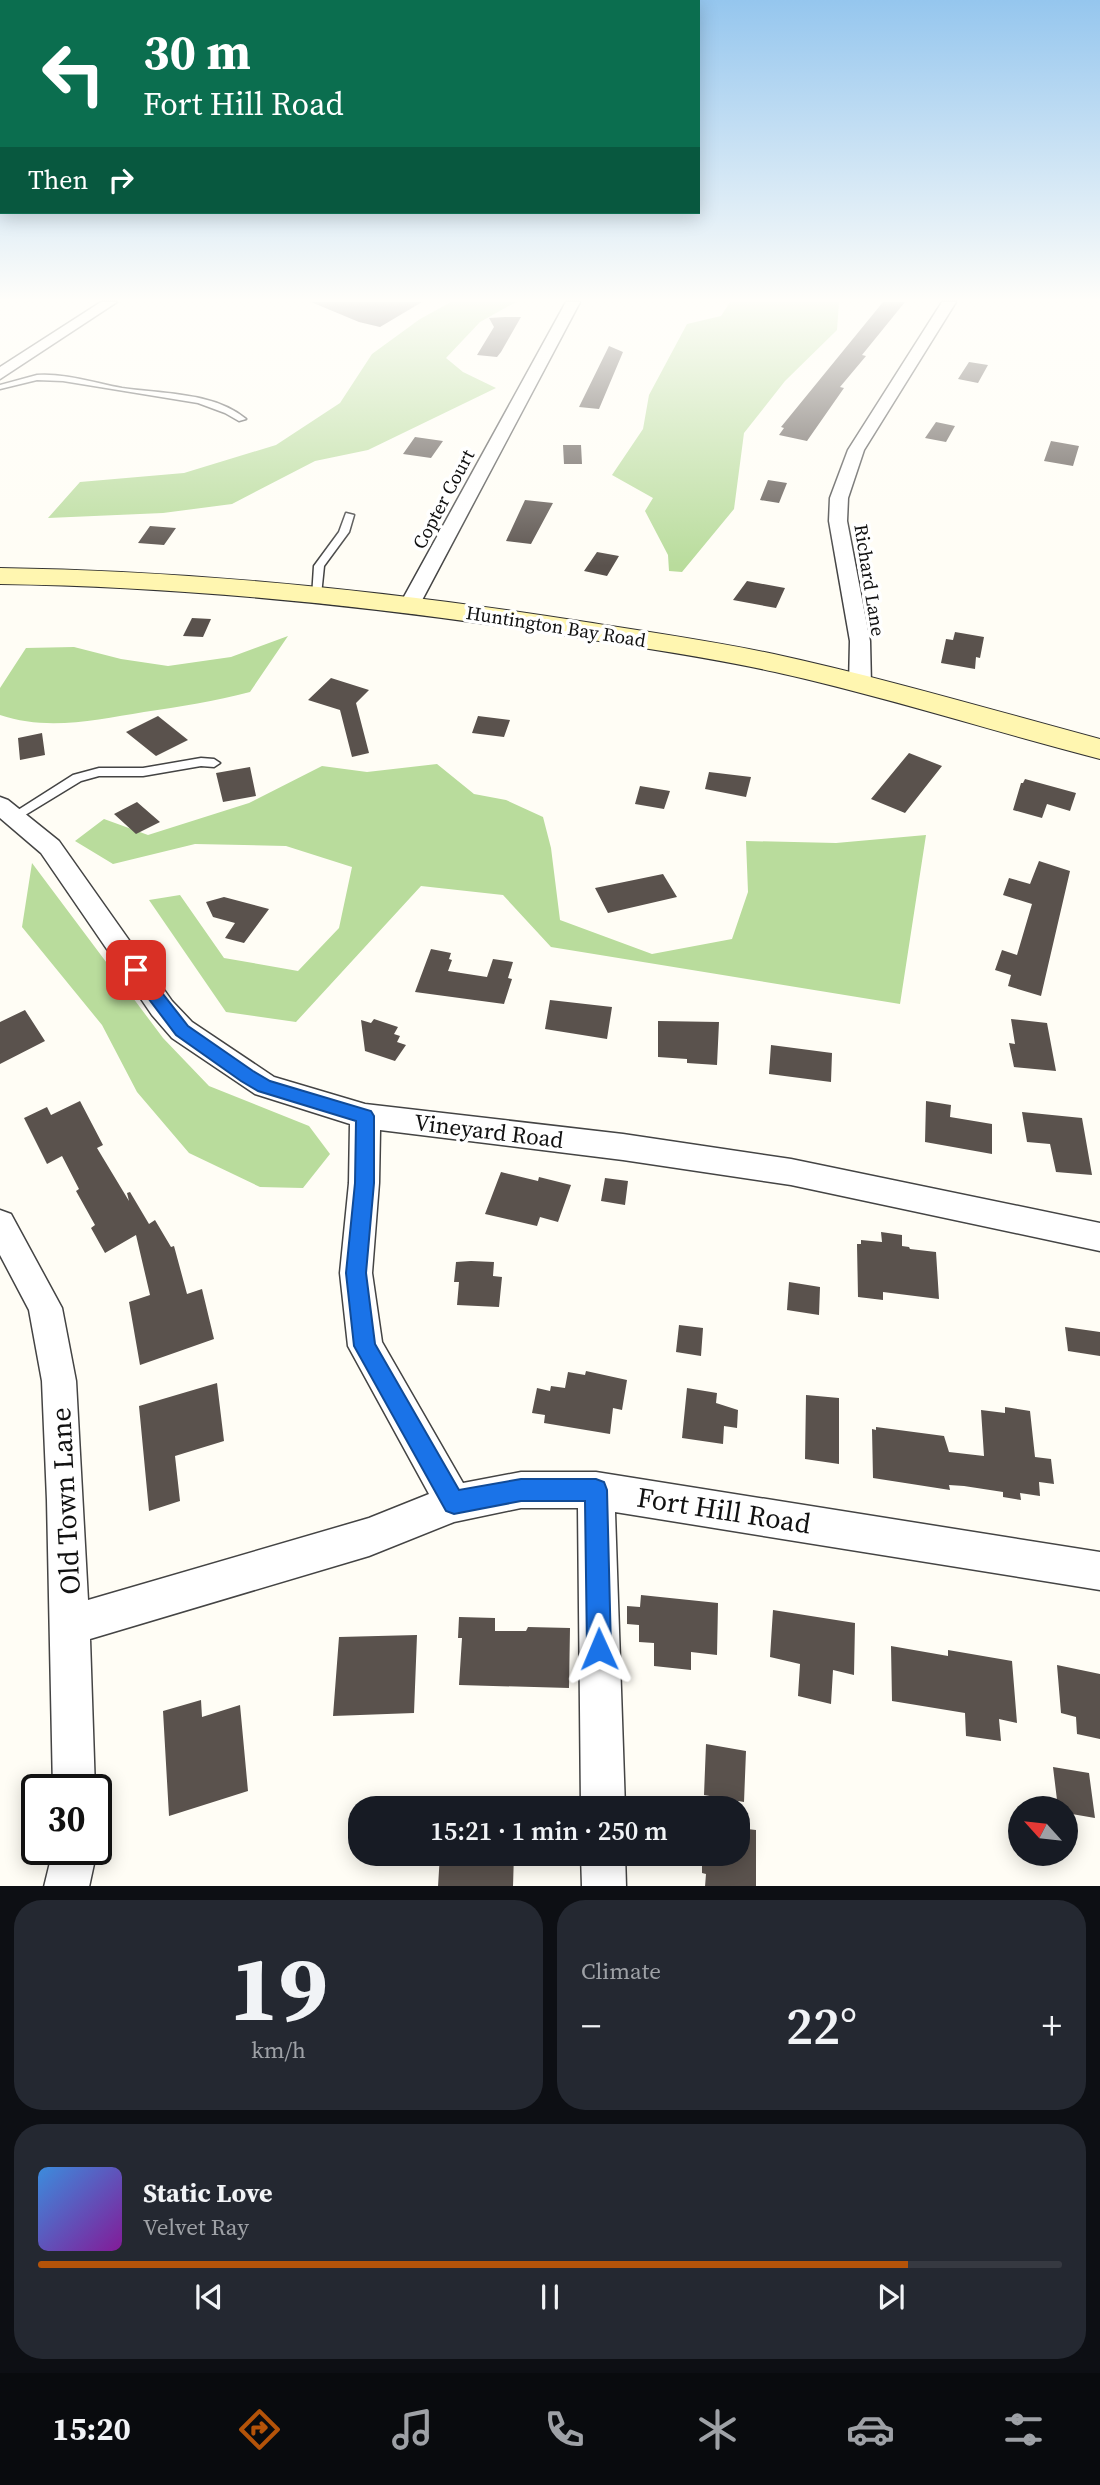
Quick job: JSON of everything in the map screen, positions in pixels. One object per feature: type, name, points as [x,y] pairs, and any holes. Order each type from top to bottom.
[{"type":"street","name":"Copter Court","points":[[410,604],[525,390]]},
{"type":"street","name":"Richard Lane","points":[[860,685],[860,642],[838,521],[839,498],[856,450],[894,390]]},
{"type":"street","name":"Huntington Bay Road","points":[[0,576],[93,576],[164,580],[410,604],[773,663],[1100,749]]},
{"type":"street","name":"Vineyard Road","points":[[6,811],[50,847],[162,1008],[182,1030],[265,1086],[365,1116],[623,1147],[791,1172],[1100,1237]]},
{"type":"street","points":[[365,1116],[364,1183],[356,1273],[365,1346],[454,1503]]},
{"type":"street","name":"Old Town Lane","points":[[0,1224],[45,1308],[59,1381],[71,1625],[74,1774]]},
{"type":"street","name":"Fort Hill Road","points":[[71,1625],[369,1536],[454,1503],[521,1490],[596,1490],[1100,1571]]},
{"type":"street","points":[[596,1490],[603,1796]]},
{"type":"street","points":[[66,1886],[71,1865]]},
{"type":"street","points":[[603,1866],[604,1886]]},
{"type":"lane","points":[[120,390],[196,399],[225,407],[242,419]]},
{"type":"lane","points":[[316,595],[319,566],[344,532],[349,515]]},
{"type":"lane","points":[[6,811],[77,778],[99,772],[143,772],[201,762],[214,763]]},
{"type":"green space","points":[[348,390],[492,390],[368,450],[315,461],[232,504],[163,513],[48,518],[80,482],[184,473],[276,445],[340,403]]},
{"type":"green space","points":[[652,390],[778,390],[744,433],[734,509],[682,572],[669,571],[668,555],[645,511],[653,498],[612,475],[643,429]]},
{"type":"green space","points":[[288,636],[250,692],[184,706],[72,722],[36,722],[0,715],[0,688],[26,648],[74,647],[121,659],[168,666],[231,657]]},
{"type":"green space","points":[[437,764],[474,794],[506,800],[543,817],[551,848],[560,920],[652,954],[732,939],[748,892],[746,841],[836,843],[926,835],[900,1004],[551,947],[503,895],[421,886],[296,1022],[226,1012],[149,900],[180,895],[224,958],[298,971],[339,928],[352,867],[286,846],[195,844],[113,864],[75,841],[104,819],[148,835],[249,803],[322,766],[367,772]]},
{"type":"green space","points":[[32,863],[163,1038],[209,1086],[309,1126],[330,1154],[303,1188],[260,1187],[189,1153],[137,1092],[102,1025],[22,927]]},
{"type":"building","points":[[587,390],[607,390],[599,409],[579,407]]},
{"type":"building","points":[[811,390],[843,390],[807,441],[779,435],[784,428],[781,427]]},
{"type":"building","points":[[936,422],[955,426],[946,442],[925,438]]},
{"type":"building","points":[[415,437],[443,441],[431,458],[403,454]]},
{"type":"building","points":[[1051,441],[1079,446],[1073,466],[1044,461]]},
{"type":"building","points":[[563,445],[581,445],[582,464],[564,464]]},
{"type":"building","points":[[768,480],[787,483],[779,503],[760,500]]},
{"type":"building","points":[[525,500],[553,503],[531,544],[506,541]]},
{"type":"building","points":[[150,526],[176,528],[164,545],[138,543]]},
{"type":"building","points":[[597,552],[619,556],[607,576],[584,571]]},
{"type":"building","points":[[747,581],[785,588],[776,608],[733,600]]},
{"type":"building","points":[[192,618],[211,619],[203,637],[183,636]]},
{"type":"building","points":[[955,632],[984,637],[980,658],[976,657],[975,669],[941,663],[946,639],[953,640]]},
{"type":"building","points":[[331,678],[369,690],[356,703],[369,753],[352,757],[340,710],[308,700]]},
{"type":"building","points":[[158,716],[188,740],[156,756],[126,732]]},
{"type":"building","points":[[478,716],[510,720],[504,737],[472,733]]},
{"type":"building","points":[[42,733],[45,755],[20,760],[18,738]]},
{"type":"building","points":[[909,753],[942,766],[905,813],[871,799]]},
{"type":"building","points":[[250,767],[256,796],[223,802],[216,773]]},
{"type":"building","points":[[709,772],[751,777],[746,797],[705,789]]},
{"type":"building","points":[[1025,779],[1076,793],[1070,811],[1047,804],[1042,818],[1013,810],[1021,783]]},
{"type":"building","points":[[640,786],[670,791],[664,809],[635,804]]},
{"type":"building","points":[[137,802],[160,822],[136,834],[114,814]]},
{"type":"building","points":[[1039,861],[1070,871],[1041,996],[1008,986],[1011,975],[995,970],[1002,950],[1017,955],[1032,904],[1003,895],[1009,878],[1030,884]]},
{"type":"building","points":[[663,874],[677,897],[608,913],[595,888]]},
{"type":"building","points":[[224,897],[269,909],[244,943],[225,938],[235,923],[213,917],[206,902]]},
{"type":"building","points":[[431,949],[451,953],[449,959],[452,960],[448,971],[487,977],[493,959],[513,962],[508,978],[512,979],[504,1004],[415,992]]},
{"type":"building","points":[[550,1000],[612,1007],[607,1039],[545,1029]]},
{"type":"building","points":[[25,1010],[45,1041],[0,1064],[0,1022]]},
{"type":"building","points":[[374,1019],[398,1027],[394,1034],[400,1036],[397,1042],[406,1045],[395,1061],[365,1051],[361,1020],[371,1023]]},
{"type":"building","points":[[1011,1019],[1047,1023],[1056,1071],[1014,1067],[1009,1043],[1015,1044]]},
{"type":"building","points":[[658,1021],[719,1022],[717,1065],[658,1057]]},
{"type":"building","points":[[771,1045],[832,1053],[831,1082],[769,1074]]},
{"type":"building","points":[[80,1101],[103,1145],[97,1148],[129,1201],[127,1193],[130,1192],[149,1224],[155,1220],[171,1247],[174,1246],[187,1294],[202,1289],[214,1339],[140,1365],[129,1302],[150,1295],[136,1235],[105,1253],[91,1228],[95,1225],[76,1191],[79,1189],[62,1156],[47,1164],[24,1118],[47,1107],[51,1115]]},
{"type":"building","points":[[926,1101],[951,1105],[950,1117],[992,1124],[992,1154],[925,1142]]},
{"type":"building","points":[[1022,1112],[1082,1118],[1092,1175],[1056,1172],[1050,1144],[1027,1142]]},
{"type":"building","points":[[501,1172],[571,1185],[558,1222],[540,1217],[537,1226],[485,1214]]},
{"type":"building","points":[[605,1178],[628,1181],[625,1205],[601,1201]]},
{"type":"building","points":[[881,1232],[902,1235],[902,1246],[910,1249],[936,1252],[939,1299],[883,1292],[883,1300],[858,1297],[857,1244],[861,1244],[861,1240],[882,1242]]},
{"type":"building","points":[[456,1262],[494,1262],[493,1276],[502,1277],[499,1307],[457,1305],[459,1282],[454,1282]]},
{"type":"building","points":[[789,1282],[820,1287],[819,1315],[787,1310]]},
{"type":"building","points":[[679,1325],[703,1328],[701,1356],[676,1352]]},
{"type":"building","points":[[1065,1327],[1100,1332],[1100,1356],[1068,1351]]},
{"type":"building","points":[[586,1371],[627,1380],[622,1410],[613,1408],[610,1434],[544,1423],[545,1415],[532,1413],[537,1388],[550,1391],[551,1386],[565,1388],[568,1372],[585,1375]]},
{"type":"building","points":[[217,1383],[224,1441],[175,1456],[180,1501],[149,1511],[139,1406]]},
{"type":"building","points":[[687,1388],[717,1393],[716,1403],[738,1410],[737,1428],[724,1426],[723,1444],[682,1438]]},
{"type":"building","points":[[806,1395],[839,1398],[839,1464],[805,1459]]},
{"type":"building","points":[[1005,1407],[1030,1411],[1035,1457],[1051,1459],[1054,1484],[1039,1482],[1040,1496],[1020,1493],[1021,1500],[1003,1497],[1003,1492],[964,1486],[949,1485],[950,1490],[873,1478],[872,1429],[876,1430],[876,1427],[944,1436],[949,1452],[984,1456],[981,1410],[1005,1413]]},
{"type":"building","points":[[641,1595],[718,1603],[717,1655],[691,1652],[691,1670],[654,1666],[654,1643],[639,1642],[639,1625],[627,1624],[627,1606],[640,1607]]},
{"type":"building","points":[[773,1610],[855,1623],[854,1675],[833,1670],[831,1704],[798,1696],[800,1664],[770,1657]]},
{"type":"building","points":[[459,1617],[495,1618],[495,1631],[526,1631],[528,1627],[570,1628],[569,1688],[459,1685],[462,1638],[458,1638]]},
{"type":"building","points":[[417,1635],[414,1713],[333,1716],[339,1637]]},
{"type":"building","points":[[891,1646],[948,1656],[948,1650],[1012,1661],[1017,1723],[999,1719],[1001,1741],[966,1736],[965,1713],[892,1701]]},
{"type":"building","points":[[1057,1665],[1100,1674],[1100,1739],[1077,1734],[1076,1717],[1061,1713]]},
{"type":"building","points":[[201,1700],[202,1717],[240,1705],[248,1791],[169,1816],[163,1711]]},
{"type":"building","points":[[706,1744],[746,1751],[744,1796],[704,1795]]},
{"type":"building","points":[[1053,1767],[1089,1773],[1095,1818],[1078,1815],[1078,1796],[1057,1796]]},
{"type":"building","points":[[750,1829],[756,1830],[756,1886],[705,1886],[706,1874],[702,1873],[702,1866],[750,1866]]},
{"type":"building","points":[[439,1866],[514,1866],[513,1886],[438,1886]]},
{"type":"route","points":[[136,970],[162,1008],[182,1030],[247,1076],[265,1086],[365,1116],[364,1183],[356,1273],[365,1346],[454,1503],[521,1490],[596,1490],[599,1649]]}]
